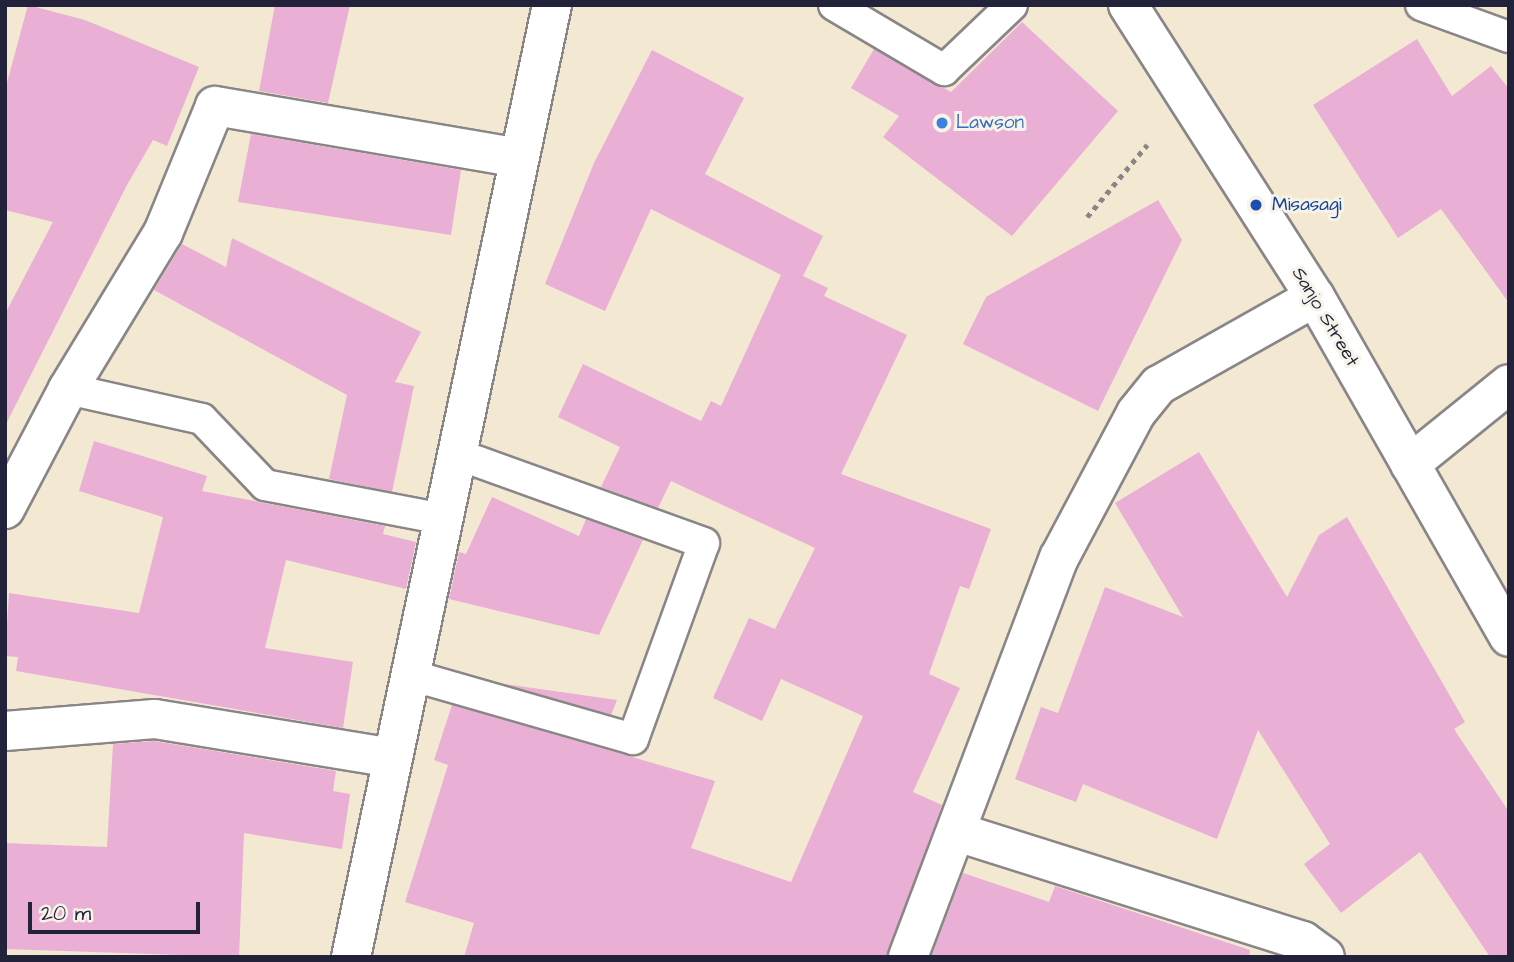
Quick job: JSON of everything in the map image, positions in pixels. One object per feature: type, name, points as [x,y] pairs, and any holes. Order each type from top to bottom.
[{"type":"street","points":[[351,957],[552,5]]},
{"type":"street","name":"Sanjo Street","points":[[1128,5],[1315,297],[1509,637]]},
{"type":"street","points":[[5,509],[68,389],[163,233],[215,106],[519,158]]},
{"type":"street","points":[[908,957],[1059,558],[1136,413],[1159,385],[1315,297]]},
{"type":"street","points":[[1410,464],[1509,384]]},
{"type":"street","points":[[5,731],[155,719],[393,758]]},
{"type":"street","points":[[957,832],[1308,951]]},
{"type":"lane","points":[[834,5],[944,70],[1012,5]]},
{"type":"lane","points":[[1421,5],[1509,37]]},
{"type":"lane","points":[[68,389],[202,419],[265,485],[443,519]]},
{"type":"lane","points":[[410,675],[633,739],[704,542],[457,454]]},
{"type":"path","points":[[1087,217],[1147,145]]},
{"type":"building","points":[[28,5],[85,20],[199,67],[167,146],[153,140],[127,185],[5,426],[5,314],[53,222],[5,210],[5,90]]},
{"type":"building","points":[[275,5],[350,5],[328,103],[259,91]]},
{"type":"building","points":[[1022,22],[1118,111],[1012,236],[883,137],[899,116],[851,88],[874,49],[951,92]]},
{"type":"building","points":[[1417,39],[1452,96],[1491,66],[1509,89],[1509,303],[1441,209],[1398,238],[1313,105]]},
{"type":"building","points":[[652,50],[744,98],[705,174],[823,236],[803,276],[828,288],[824,296],[907,335],[841,474],[991,529],[969,589],[960,586],[929,674],[960,688],[913,792],[942,805],[887,957],[464,957],[474,923],[405,902],[448,765],[434,760],[452,705],[715,781],[691,848],[791,882],[863,716],[781,679],[762,721],[713,698],[749,618],[775,629],[815,548],[671,481],[658,508],[601,487],[620,447],[558,417],[583,364],[701,421],[711,401],[721,406],[781,275],[651,209],[605,311],[545,284],[594,163]]},
{"type":"building","points":[[251,134],[461,170],[451,235],[238,202]]},
{"type":"building","points":[[1158,200],[1182,240],[1098,411],[963,344],[986,297]]},
{"type":"building","points":[[232,238],[421,332],[395,382],[414,386],[392,492],[329,479],[347,395],[154,290],[182,244],[226,267]]},
{"type":"building","points":[[94,441],[207,476],[202,491],[385,526],[383,534],[416,542],[406,589],[286,560],[265,648],[353,662],[343,728],[16,671],[18,657],[5,656],[9,593],[139,613],[163,517],[79,491]]},
{"type":"building","points":[[1199,452],[1287,597],[1319,535],[1347,517],[1465,722],[1454,729],[1509,812],[1509,957],[1490,957],[1420,852],[1341,913],[1304,864],[1330,844],[1258,730],[1217,839],[1083,784],[1076,802],[1015,779],[1041,707],[1058,713],[1105,587],[1183,617],[1115,503]]},
{"type":"building","points":[[492,497],[579,536],[586,519],[643,540],[599,635],[449,599],[459,552],[466,554]]},
{"type":"building","points":[[504,684],[617,700],[611,715]]},
{"type":"building","points":[[154,741],[336,771],[333,791],[350,794],[342,849],[244,833],[239,957],[5,949],[5,843],[107,847],[113,744]]},
{"type":"building","points":[[963,873],[1049,902],[1055,886],[1250,950],[1249,957],[931,957]]},
{"type":"place","name":"Lawson","points":[[942,123]]},
{"type":"place","name":"Misasagi","points":[[1256,205]]}]
